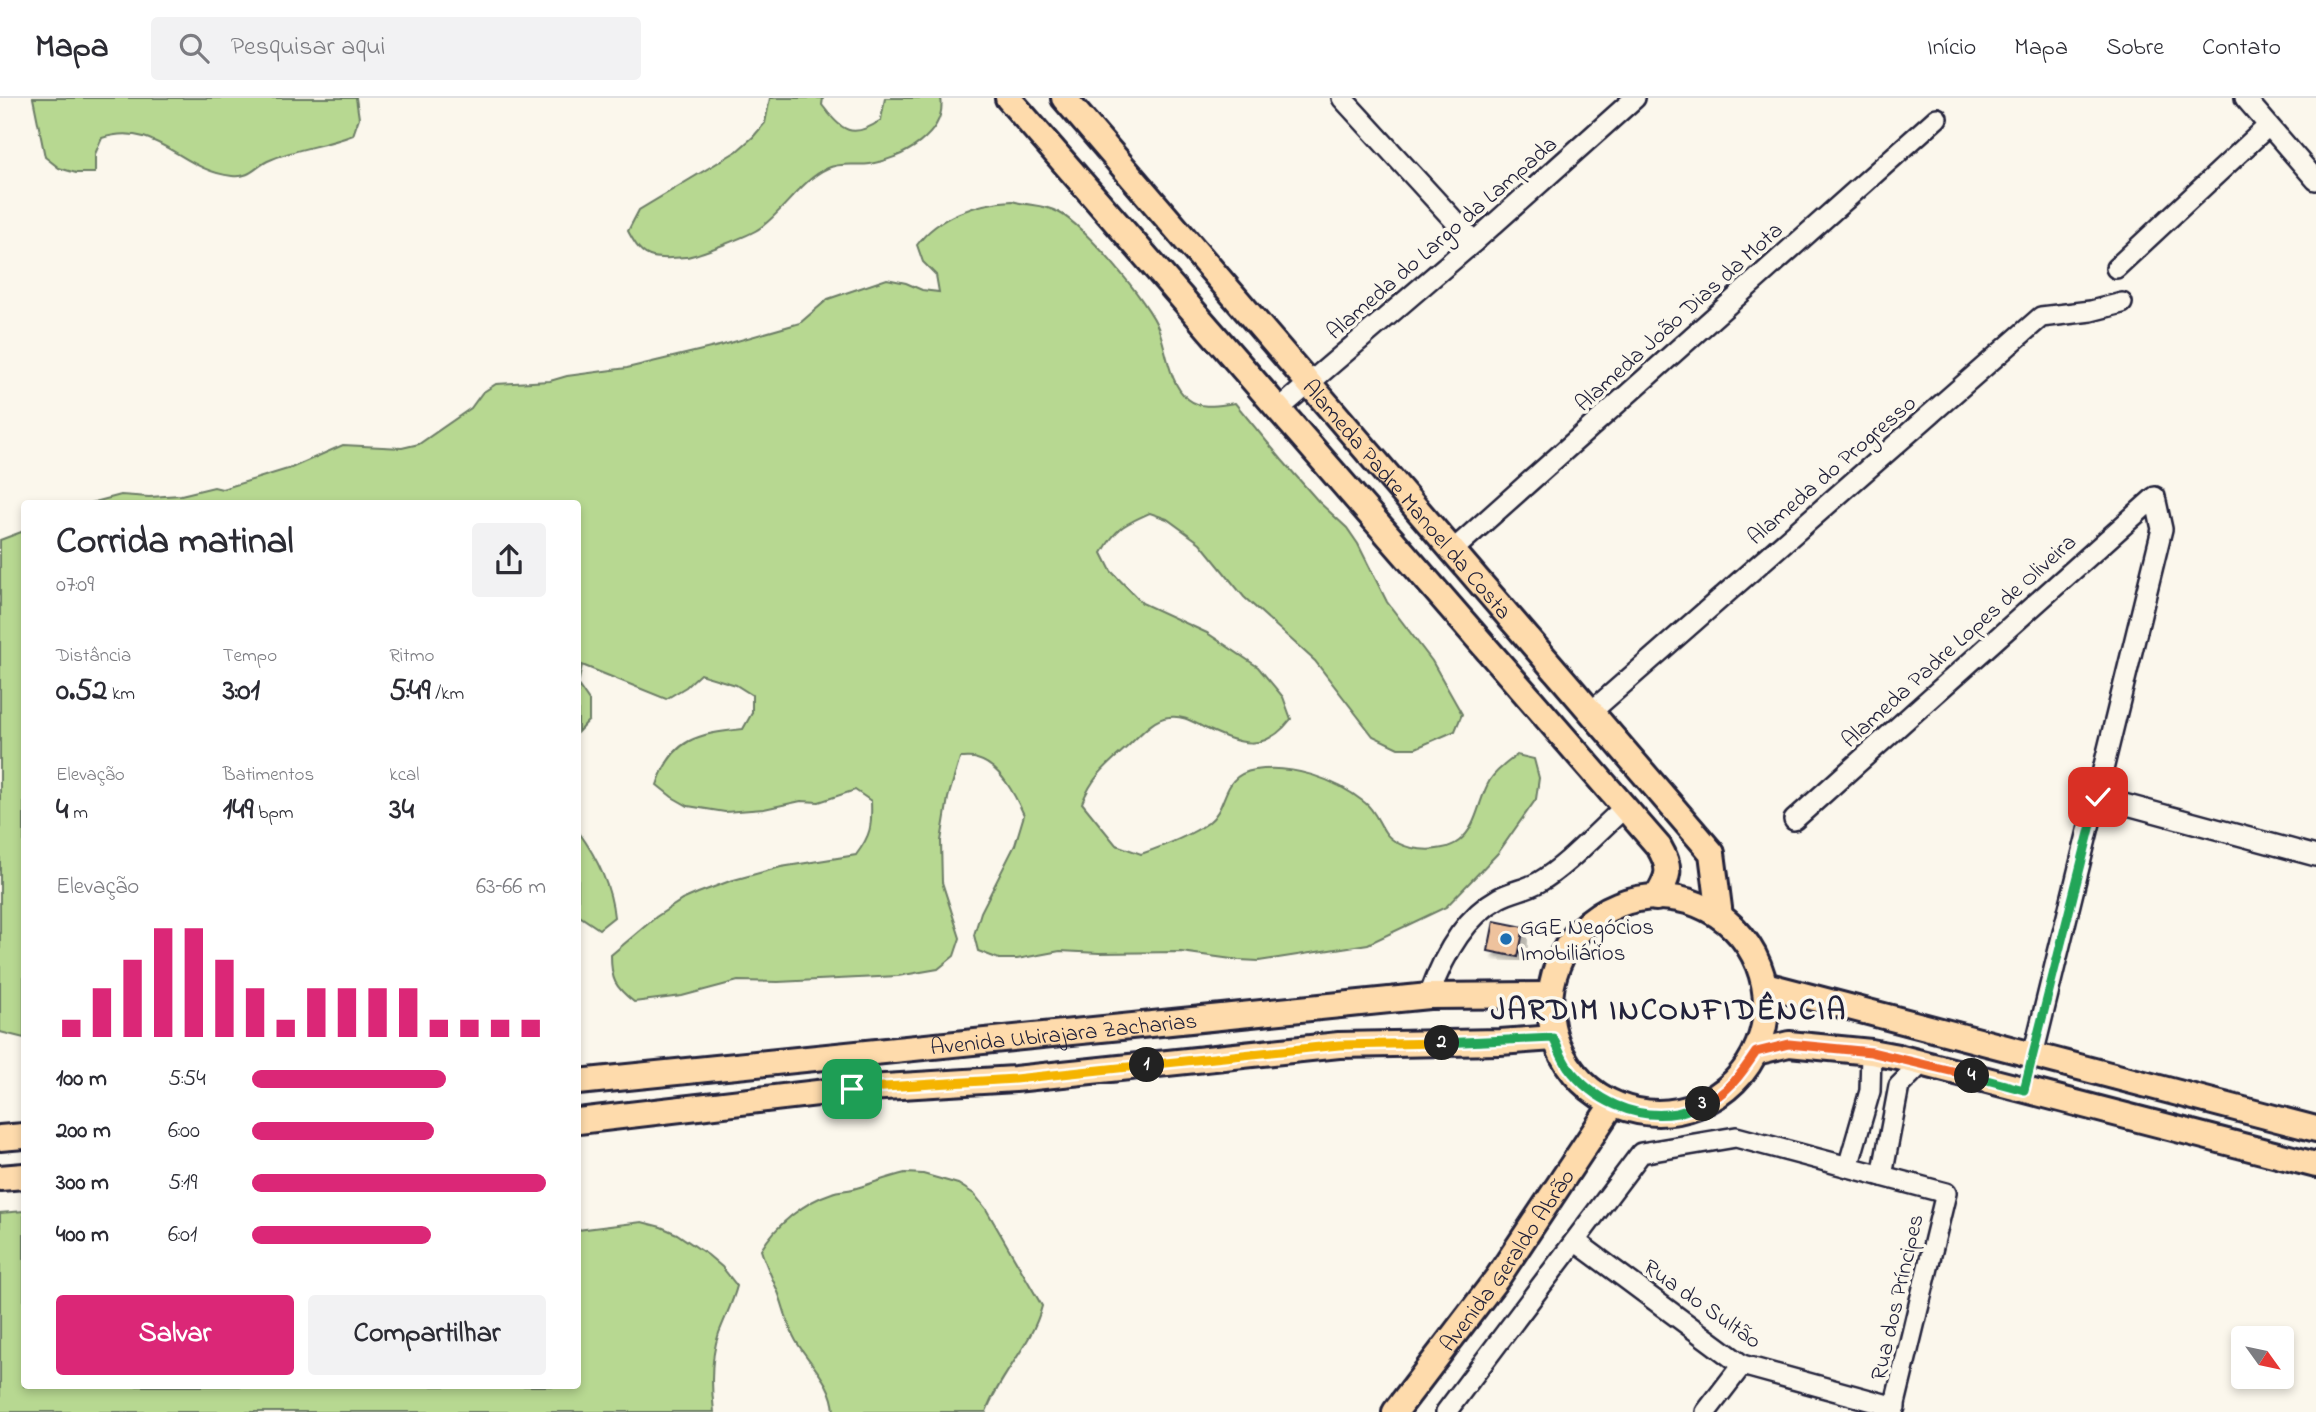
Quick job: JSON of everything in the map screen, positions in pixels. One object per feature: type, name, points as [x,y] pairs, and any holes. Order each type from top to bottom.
[{"type":"main road","name":"Alameda Padre Manoel da Costa","points":[[1008,98],[1659,847],[1668,862],[1667,881],[1656,898]]},
{"type":"main road","name":"Alameda Padre Manoel da Costa","points":[[1064,98],[1712,853],[1720,916]]},
{"type":"main road","points":[[1671,897],[1697,903],[1720,916],[1741,934],[1756,958],[1765,985],[1766,1019],[1756,1052],[1737,1080],[1710,1101],[1678,1113],[1644,1114],[1612,1105],[1586,1088],[1566,1066],[1553,1038],[1549,1017],[1549,995],[1556,966],[1571,940],[1591,919],[1616,905],[1656,898],[1671,897]]},
{"type":"main road","points":[[1765,985],[2316,1129]]},
{"type":"main road","name":"Avenida Ubirajara Zacharias","points":[[581,1082],[1429,996],[1549,995]]},
{"type":"main road","name":"Avenida Ubirajara Zacharias","points":[[581,1121],[852,1089],[1015,1079],[1339,1045],[1500,1042],[1553,1038]]},
{"type":"main road","points":[[1756,1052],[1789,1044],[1871,1052],[2316,1165]]},
{"type":"main road","points":[[2024,1090],[2033,1055]]},
{"type":"main road","name":"Avenida Geraldo Abrão","points":[[1395,1412],[1498,1276],[1612,1105]]},
{"type":"main road","points":[[0,1138],[21,1136]]},
{"type":"main road","points":[[0,1178],[21,1176]]},
{"type":"street","points":[[1342,98],[1474,242]]},
{"type":"street","name":"Alameda do Largo da Lampada","points":[[1278,410],[1474,242],[1635,98]]},
{"type":"street","points":[[2245,98],[2316,180]]},
{"type":"street","name":"Alameda João Dias da Mota","points":[[1452,551],[1937,118]]},
{"type":"street","points":[[2116,268],[2268,126]]},
{"type":"street","name":"Alameda do Progresso","points":[[1591,712],[2041,317],[2091,311],[2122,303]]},
{"type":"street","name":"Alameda Padre Lopes de Oliveira","points":[[1794,820],[2155,497],[2162,529],[2098,797]]},
{"type":"street","points":[[2033,1055],[2098,797],[2316,856]]},
{"type":"street","points":[[1429,996],[1447,953],[1480,912],[1498,898],[1538,883],[1624,808]]},
{"type":"street","points":[[1848,1167],[1870,1091],[1871,1052]]},
{"type":"street","points":[[1446,1412],[1641,1153],[1736,1137],[1882,1176],[1899,1086],[1922,1063]]},
{"type":"street","name":"Rua dos Príncipes","points":[[1882,1176],[1946,1193],[1894,1410]]},
{"type":"street","name":"Rua do Sultão","points":[[1575,1241],[1742,1365],[1894,1410]]},
{"type":"street","points":[[1706,1412],[1742,1365]]},
{"type":"green space","points":[[33,98],[356,98],[359,118],[353,135],[280,156],[239,176],[214,172],[154,141],[121,134],[102,138],[95,154],[95,173],[76,173],[59,168],[45,157]]},
{"type":"green space","points":[[770,98],[823,98],[822,105],[836,121],[848,130],[855,131],[881,120],[885,98],[941,98],[941,111],[937,123],[920,143],[882,161],[838,165],[818,173],[769,221],[746,235],[686,257],[657,258],[641,250],[628,231],[639,210],[737,151],[765,123]]},
{"type":"green space","points":[[1012,201],[1058,212],[1099,247],[1130,284],[1153,318],[1173,376],[1182,393],[1199,405],[1235,403],[1319,502],[1347,528],[1387,602],[1432,661],[1462,714],[1455,731],[1416,748],[1398,748],[1373,736],[1315,661],[1244,597],[1200,543],[1167,519],[1150,513],[1121,528],[1107,545],[1102,553],[1111,571],[1142,603],[1207,633],[1258,667],[1283,697],[1291,719],[1271,737],[1251,743],[1229,738],[1179,717],[1163,718],[1151,725],[1100,772],[1082,803],[1116,845],[1141,854],[1184,837],[1215,816],[1236,778],[1255,770],[1284,769],[1312,775],[1340,786],[1368,805],[1391,839],[1409,847],[1431,850],[1451,845],[1465,835],[1490,780],[1517,755],[1534,759],[1539,778],[1536,799],[1498,853],[1446,907],[1368,944],[1259,961],[1181,952],[1060,951],[1017,959],[999,959],[978,951],[974,935],[981,912],[1015,845],[1024,815],[1011,790],[993,767],[975,758],[960,758],[948,798],[941,841],[942,882],[960,938],[954,956],[938,969],[898,976],[778,982],[738,981],[682,996],[634,1002],[615,982],[611,955],[656,917],[698,893],[781,867],[856,855],[870,830],[871,801],[855,790],[819,802],[801,801],[764,809],[725,812],[688,806],[657,785],[663,769],[670,757],[689,741],[713,733],[743,729],[752,713],[752,695],[736,685],[700,674],[686,687],[666,699],[582,665],[581,670],[581,500],[102,500],[121,495],[149,497],[181,495],[214,487],[222,489],[291,468],[343,445],[402,448],[419,444],[471,408],[482,393],[496,384],[550,381],[567,376],[627,368],[723,345],[800,323],[828,299],[887,279],[922,290],[939,292],[936,275],[923,262],[917,245],[936,226],[959,213]]},
{"type":"green space","points":[[21,532],[21,1037],[0,1032],[0,540]]},
{"type":"green space","points":[[581,689],[589,701],[589,720],[581,729]]},
{"type":"green space","points":[[581,836],[602,872],[610,894],[614,917],[599,929],[581,917]]},
{"type":"green space","points":[[905,1173],[923,1174],[958,1184],[974,1194],[986,1209],[1042,1306],[1031,1334],[999,1385],[986,1412],[834,1412],[830,1392],[793,1334],[761,1250],[774,1232],[811,1202],[834,1192]]},
{"type":"green space","points":[[21,1211],[21,1389],[581,1389],[581,1230],[642,1222],[661,1227],[677,1234],[708,1255],[737,1286],[714,1352],[714,1412],[0,1412],[0,1213]]},
{"type":"building","name":"GGE Negócios Imobiliários","points":[[1494,921],[1524,927],[1518,957],[1488,951]]},
{"type":"place","name":"GGE Negócios Imobiliários","points":[[1506,939]]},
{"type":"district","name":"JARDIM INCONFIDÊNCIA","points":[[1669,1009]]},
{"type":"route","points":[[852,1089],[1015,1079],[1339,1045],[1500,1042],[1553,1038],[1566,1066],[1586,1088],[1612,1105],[1644,1114],[1678,1113],[1710,1101],[1737,1080],[1756,1052],[1789,1044],[1898,1057],[2024,1090],[2098,797]]}]
